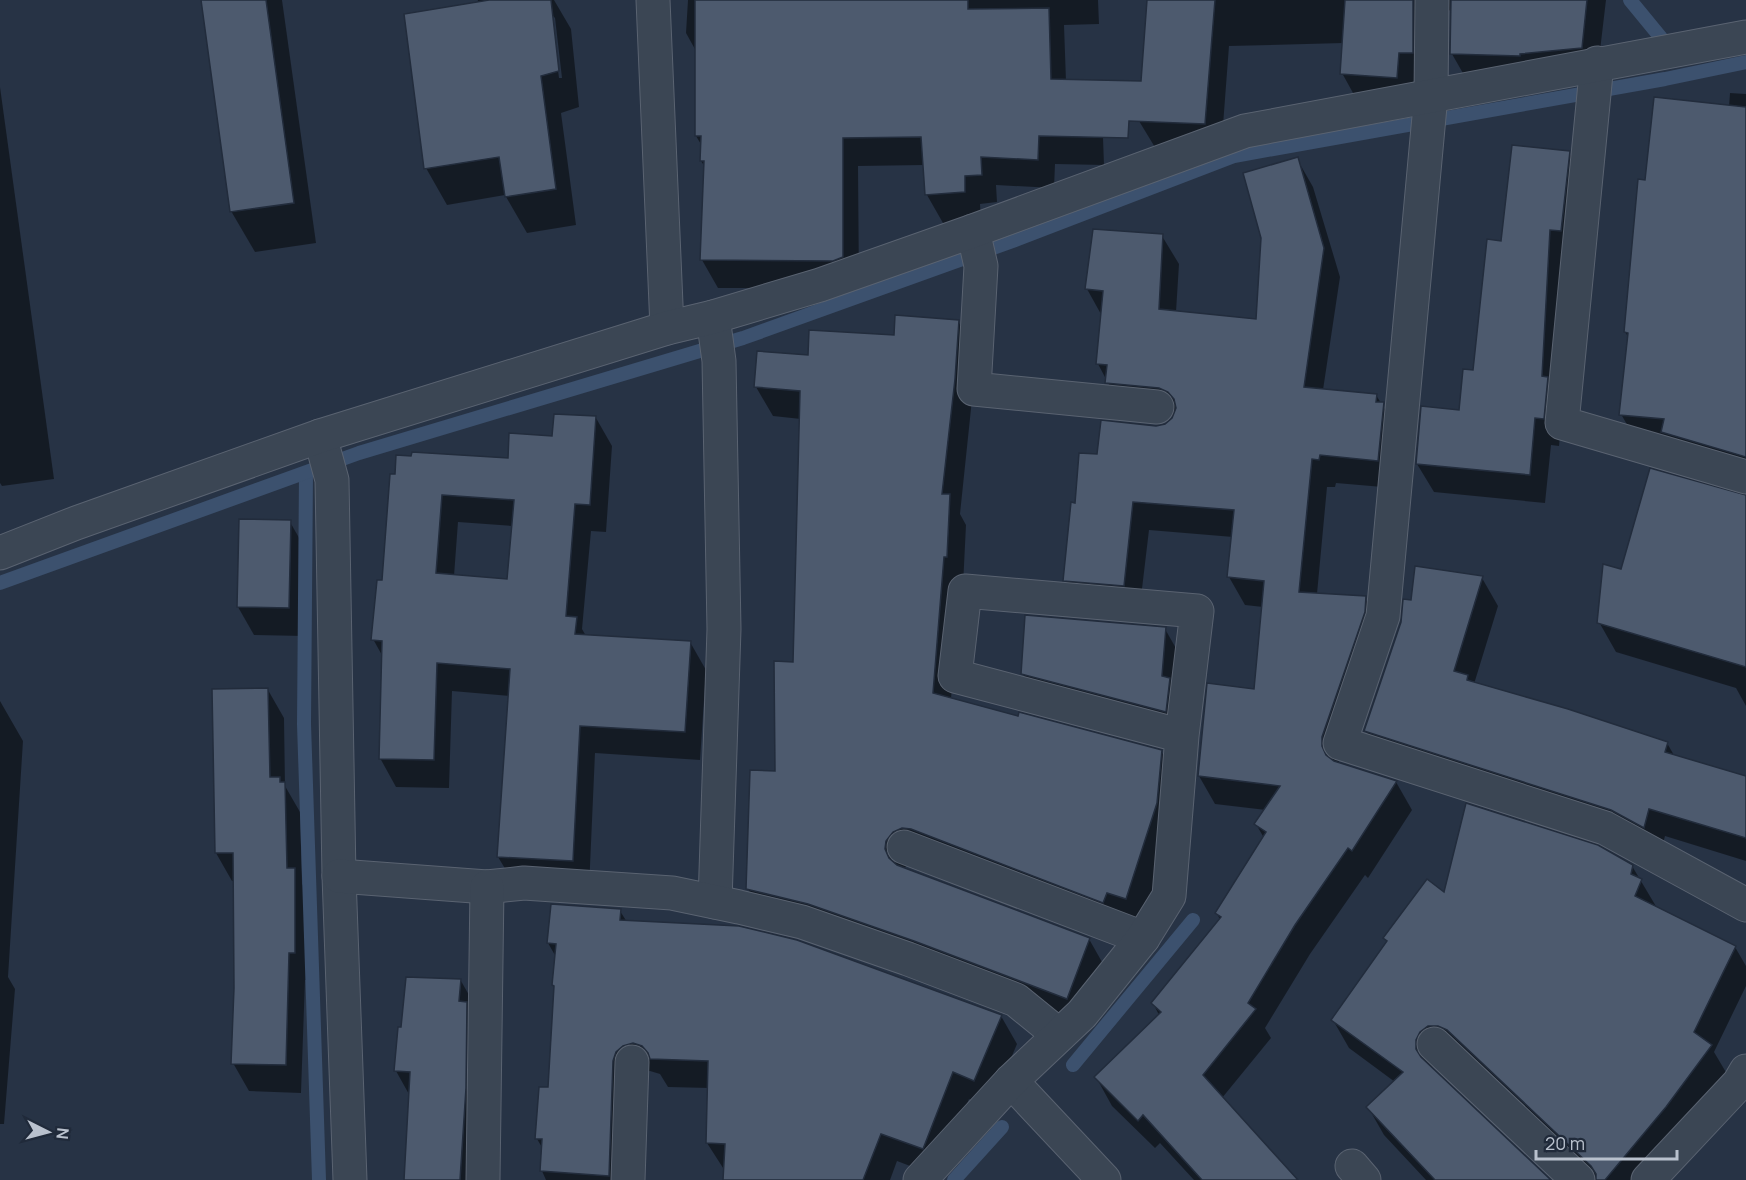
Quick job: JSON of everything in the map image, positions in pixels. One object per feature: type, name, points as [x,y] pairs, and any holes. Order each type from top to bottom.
[{"type":"street","points":[[653,0],[667,328]]},
{"type":"street","points":[[1432,0],[1429,112],[1383,616],[1340,743],[1605,828],[1746,904]]},
{"type":"street","points":[[0,553],[76,523],[326,458],[667,328],[716,337],[820,285],[977,246],[1245,131],[1429,112],[1595,83],[1746,37]]},
{"type":"street","points":[[1595,83],[1562,423],[1746,477]]},
{"type":"street","points":[[977,246],[974,389],[1157,407]]},
{"type":"street","points":[[715,902],[724,629],[716,337]]},
{"type":"street","points":[[326,458],[350,1180]]},
{"type":"street","points":[[920,1180],[1011,1081],[1082,1014],[1143,938],[1169,896],[1182,736],[1197,611],[965,591],[955,676],[1182,736]]},
{"type":"street","points":[[903,847],[1143,938]]},
{"type":"street","points":[[339,876],[487,886],[524,883],[672,893],[715,902],[802,922],[1016,1000],[1059,1035]]},
{"type":"street","points":[[483,1180],[487,886]]},
{"type":"street","points":[[1434,1044],[1578,1180]]},
{"type":"street","points":[[628,1180],[632,1062]]},
{"type":"street","points":[[1648,1180],[1739,1083],[1746,1071]]},
{"type":"street","points":[[1011,1081],[1104,1180]]},
{"type":"building","points":[[201,0],[266,0],[294,203],[230,212]]},
{"type":"building","points":[[489,0],[551,0],[559,71],[541,76],[556,189],[505,197],[499,157],[424,169],[404,14]]},
{"type":"building","points":[[695,0],[968,0],[968,9],[1049,8],[1051,79],[1141,81],[1147,0],[1215,0],[1205,124],[1129,121],[1128,138],[1039,136],[1038,160],[981,157],[982,175],[965,176],[965,192],[925,195],[921,137],[843,138],[843,257],[833,261],[700,260],[704,161],[700,161],[701,136],[695,136]]},
{"type":"building","points":[[1345,0],[1413,0],[1413,53],[1399,53],[1397,78],[1340,74]]},
{"type":"building","points":[[1451,0],[1587,0],[1582,48],[1520,54],[1520,56],[1450,54]]},
{"type":"building","points":[[1654,97],[1746,107],[1746,457],[1661,432],[1664,419],[1619,415],[1628,333],[1624,332],[1638,179],[1645,180]]},
{"type":"building","points":[[1512,145],[1570,151],[1561,231],[1550,230],[1542,376],[1548,377],[1544,419],[1535,418],[1530,475],[1416,464],[1421,406],[1459,410],[1463,369],[1473,370],[1487,239],[1501,241]]},
{"type":"building","points":[[1298,157],[1324,248],[1304,387],[1377,394],[1376,402],[1384,402],[1378,461],[1320,455],[1319,460],[1312,459],[1299,592],[1366,596],[1365,612],[1322,737],[1322,746],[1326,755],[1334,761],[1397,781],[1352,851],[1348,848],[1295,925],[1248,1003],[1256,1009],[1203,1075],[1298,1180],[1202,1180],[1143,1115],[1138,1121],[1094,1077],[1161,1012],[1151,1003],[1221,917],[1215,913],[1266,832],[1254,824],[1280,786],[1198,776],[1207,683],[1254,689],[1264,581],[1227,577],[1234,510],[1133,502],[1124,586],[1063,581],[1071,502],[1075,503],[1079,453],[1097,454],[1101,420],[1156,426],[1165,424],[1172,418],[1176,408],[1174,399],[1168,392],[1159,388],[1105,383],[1107,365],[1096,364],[1103,291],[1085,289],[1093,229],[1163,234],[1159,309],[1256,319],[1261,238],[1243,173]]},
{"type":"building","points":[[895,315],[959,320],[942,494],[950,494],[947,557],[944,557],[933,693],[1018,716],[1019,712],[1162,750],[1157,803],[1126,899],[1107,893],[1103,903],[911,829],[902,828],[893,832],[886,841],[885,849],[889,858],[897,865],[1090,938],[1067,999],[808,904],[746,889],[750,770],[775,771],[774,661],[793,662],[800,391],[754,387],[757,351],[808,355],[809,330],[894,335]]},
{"type":"building","points":[[554,414],[596,416],[590,505],[575,504],[566,616],[577,617],[575,634],[691,641],[685,732],[580,726],[573,861],[497,857],[510,669],[437,663],[434,760],[379,759],[382,641],[371,640],[377,580],[382,580],[390,474],[395,474],[396,455],[411,456],[412,452],[508,458],[509,433],[552,436]],"holes":[[[442,495],[514,500],[507,579],[436,573]]]},
{"type":"building","points":[[1650,468],[1746,495],[1746,667],[1597,623],[1603,564],[1621,569]]},
{"type":"building","points":[[239,519],[291,520],[289,608],[237,607]]},
{"type":"building","points":[[1415,566],[1483,576],[1454,671],[1468,675],[1467,680],[1568,709],[1668,742],[1665,752],[1746,776],[1746,838],[1649,809],[1644,828],[1611,810],[1364,731],[1401,622],[1403,599],[1411,600]]},
{"type":"building","points":[[1025,615],[1166,627],[1162,676],[1170,678],[1166,712],[1021,674]]},
{"type":"building","points":[[268,688],[270,777],[280,777],[280,782],[285,782],[287,868],[295,868],[295,953],[289,953],[286,1065],[231,1064],[234,988],[233,853],[215,853],[212,689]]},
{"type":"building","points":[[1466,803],[1598,845],[1633,865],[1631,874],[1642,879],[1635,896],[1736,946],[1694,1032],[1712,1045],[1666,1107],[1605,1180],[1596,1180],[1596,1174],[1591,1166],[1447,1030],[1438,1026],[1428,1026],[1420,1032],[1416,1040],[1416,1049],[1421,1057],[1551,1180],[1435,1180],[1366,1107],[1403,1072],[1331,1020],[1387,941],[1383,938],[1427,879],[1444,892]]},
{"type":"building","points":[[551,904],[621,909],[620,920],[739,926],[797,940],[1002,1015],[974,1081],[953,1072],[923,1149],[881,1134],[863,1180],[723,1180],[725,1144],[706,1143],[708,1061],[650,1059],[642,1046],[633,1043],[623,1046],[616,1052],[613,1061],[609,1176],[540,1171],[542,1139],[535,1139],[539,1087],[548,1087],[556,944],[547,943]]},
{"type":"building","points":[[406,977],[461,979],[459,1001],[467,1002],[466,1088],[460,1180],[404,1180],[410,1072],[394,1071]]},
{"type":"waterway","points":[[1630,0],[1662,39]]},
{"type":"waterway","points":[[0,583],[359,453],[743,338],[1018,239],[1234,156],[1665,79],[1746,62]]},
{"type":"waterway","points":[[306,473],[304,724],[319,1180]]},
{"type":"waterway","points":[[1073,1065],[1193,920]]},
{"type":"waterway","points":[[954,1180],[1002,1127]]}]
